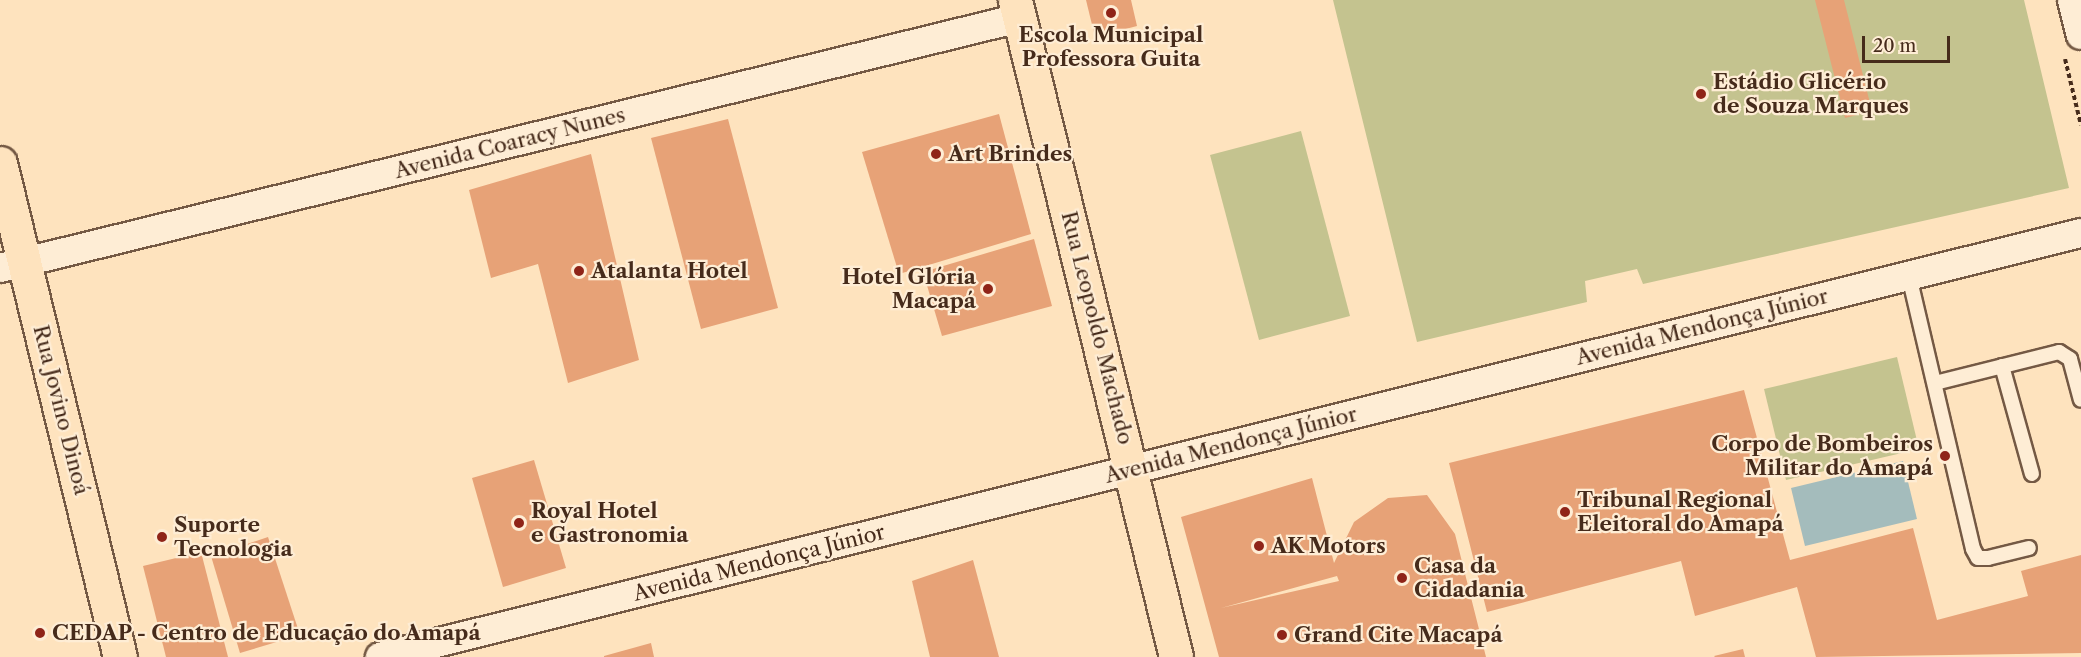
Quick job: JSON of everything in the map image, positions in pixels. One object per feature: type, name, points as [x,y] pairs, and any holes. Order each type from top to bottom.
[{"type":"main road","name":"Rua Leopoldo Machado","points":[[1017,9],[1132,469],[1176,657]]},
{"type":"main road","name":"Rua Jovino Dinoá","points":[[0,163],[12,265],[120,657]]},
{"type":"street","points":[[2071,40],[2072,0]]},
{"type":"street","name":"Avenida Coaracy Nunes","points":[[12,265],[1017,9]]},
{"type":"street","name":"Avenida Mendonça Júnior","points":[[380,657],[2081,233]]},
{"type":"lane","points":[[1909,276],[1973,549],[1978,558],[2029,548]]},
{"type":"lane","points":[[1935,383],[2066,353],[2081,400]]},
{"type":"lane","points":[[2002,366],[2032,474]]},
{"type":"path","points":[[2071,40],[2081,125]]},
{"type":"shaded area","name":"Estádio Glicério de Souza Marques","points":[[1333,0],[2024,0],[2069,188],[1643,284],[1637,269],[1585,281],[1587,302],[1417,342]]},
{"type":"shaded area","points":[[1301,131],[1350,316],[1259,340],[1210,155]]},
{"type":"shaded area","points":[[1897,357],[1919,449],[1786,480],[1764,389]]},
{"type":"water","points":[[1903,461],[1917,519],[1805,546],[1791,488]]},
{"type":"building","name":"Escola Municipal Professora Guita","points":[[1086,0],[1131,0],[1137,26],[1095,37]]},
{"type":"building","points":[[1815,0],[1844,0],[1872,111],[1845,118]]},
{"type":"building","points":[[999,114],[1031,234],[899,274],[862,152]]},
{"type":"building","points":[[728,119],[778,308],[701,329],[651,138]]},
{"type":"building","name":"Atalanta Hotel","points":[[591,154],[639,360],[568,383],[538,264],[491,278],[469,190]]},
{"type":"building","name":"Hotel Glória Macapá","points":[[1034,239],[1052,306],[942,336],[923,272]]},
{"type":"building","points":[[1744,390],[1790,560],[1913,528],[1937,620],[2028,596],[2021,571],[2081,555],[2081,653],[1816,657],[1797,587],[1695,616],[1681,561],[1487,612],[1449,463]]},
{"type":"building","name":"Royal Hotel e Gastronomia","points":[[534,460],[566,568],[503,587],[472,478]]},
{"type":"building","points":[[1312,478],[1334,563],[1354,522],[1388,498],[1427,495],[1455,534],[1486,657],[1219,657],[1181,517]],"holes":[[[1337,576],[1339,581],[1221,608]]]},
{"type":"building","points":[[268,537],[300,635],[240,653],[211,556]]},
{"type":"building","points":[[201,552],[228,657],[166,657],[143,566]]},
{"type":"building","points":[[973,560],[999,657],[930,657],[912,581]]},
{"type":"building","points":[[651,643],[654,657],[604,657],[604,656]]},
{"type":"building","points":[[1743,649],[1745,657],[1714,656]]},
{"type":"place","name":"Escola Municipal Professora Guita","points":[[1111,13]]},
{"type":"place","name":"Estádio Glicério de Souza Marques","points":[[1701,94]]},
{"type":"place","name":"Art Brindes","points":[[936,154]]},
{"type":"place","name":"Atalanta Hotel","points":[[579,271]]},
{"type":"place","name":"Hotel Glória Macapá","points":[[988,289]]},
{"type":"place","name":"Corpo de Bombeiros Militar do Amapá","points":[[1945,456]]},
{"type":"place","name":"Tribunal Regional Eleitoral do Amapá","points":[[1565,512]]},
{"type":"place","name":"Royal Hotel e Gastronomia","points":[[519,523]]},
{"type":"place","name":"Suporte Tecnologia","points":[[162,537]]},
{"type":"place","name":"AK Motors","points":[[1259,546]]},
{"type":"place","name":"Casa da Cidadania","points":[[1402,578]]},
{"type":"place","name":"CEDAP - Centro de Educação do Amapá","points":[[40,633]]},
{"type":"place","name":"Grand Cite Macapá","points":[[1282,635]]}]
